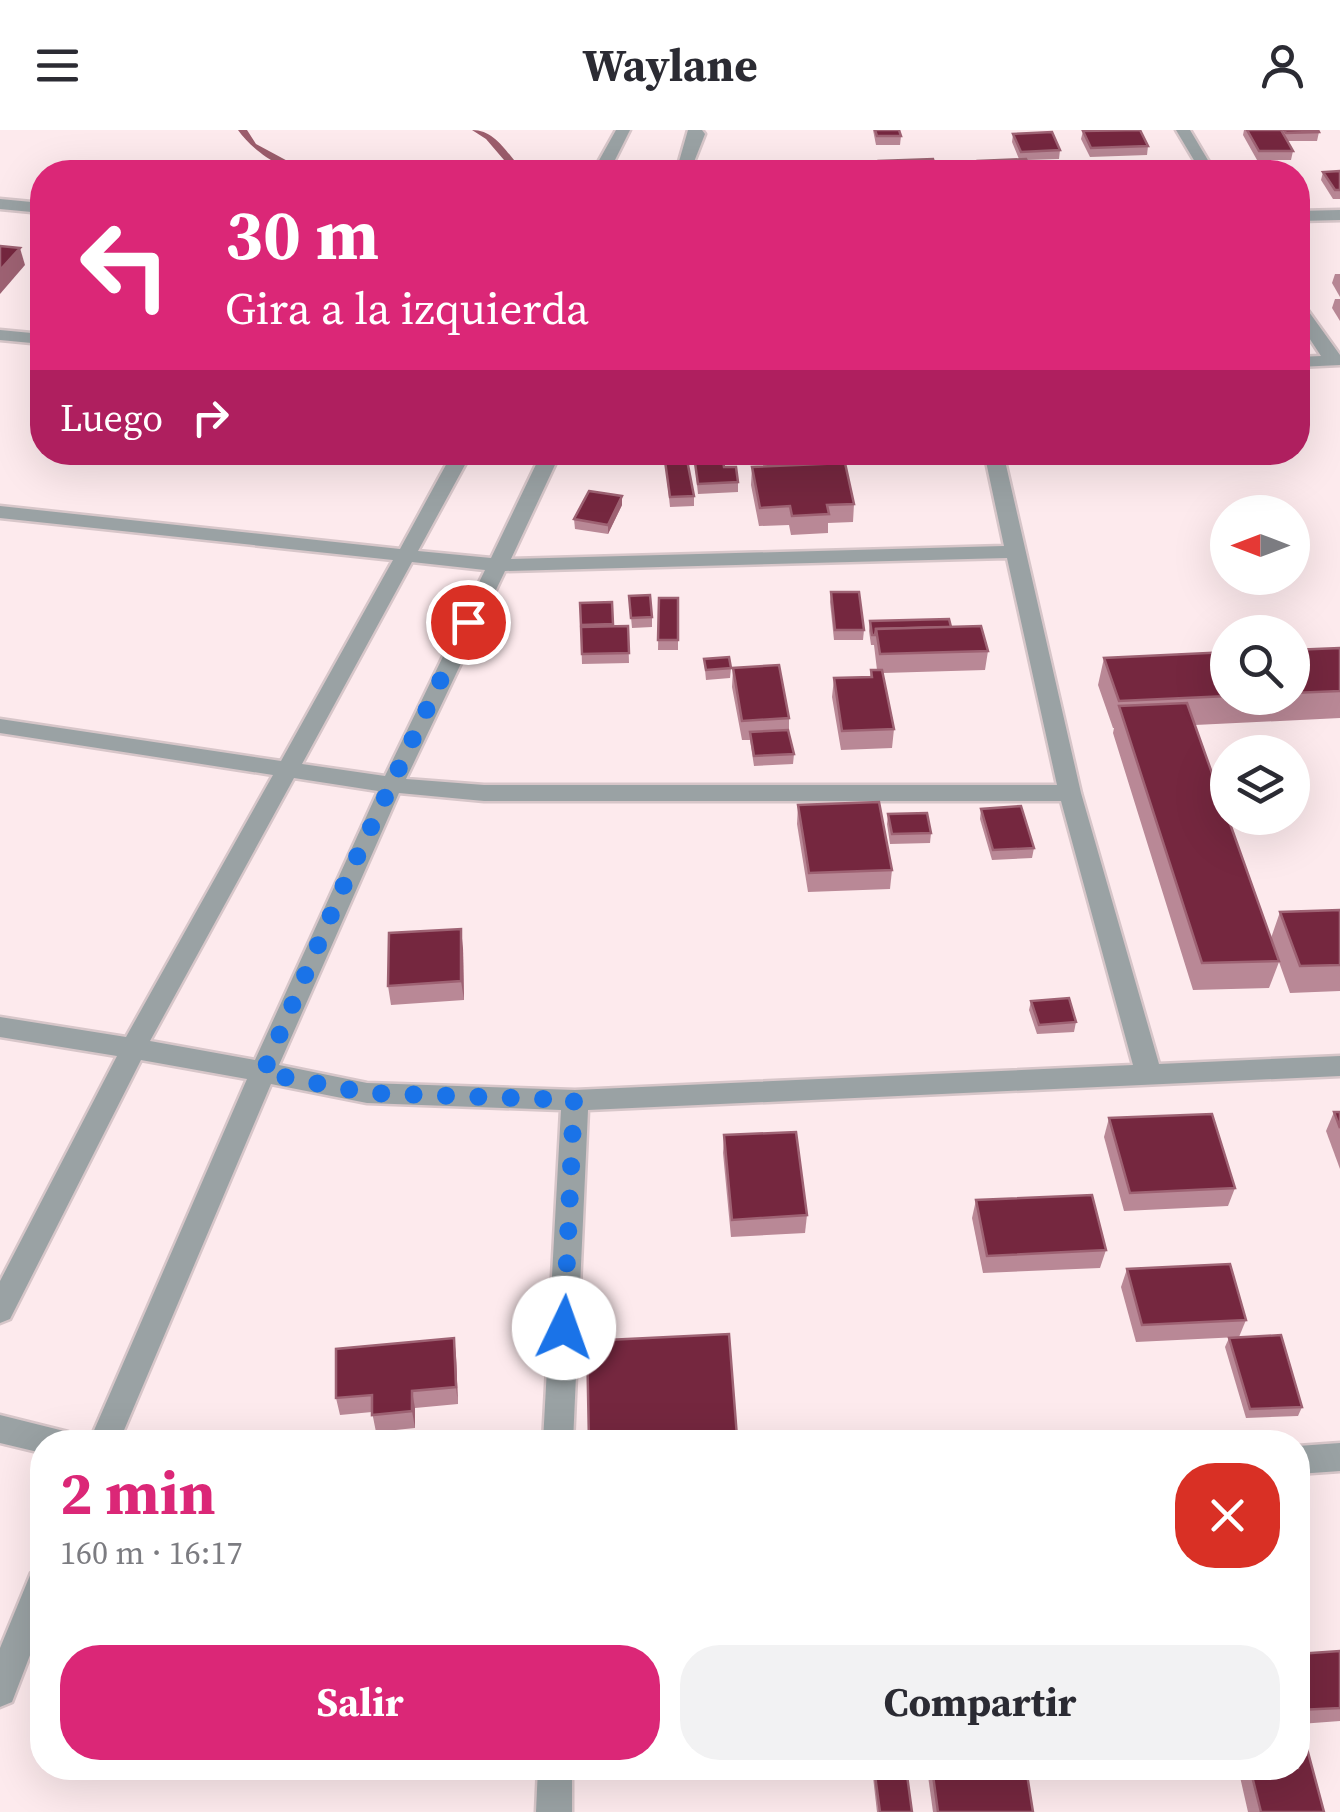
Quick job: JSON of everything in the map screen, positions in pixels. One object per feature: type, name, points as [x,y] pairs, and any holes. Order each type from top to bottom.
[{"type":"street","points":[[607,160],[623,130]]},
{"type":"street","points":[[687,160],[698,134],[695,130]]},
{"type":"street","points":[[1183,130],[1201,160]]},
{"type":"street","points":[[0,204],[30,207]]},
{"type":"street","points":[[1310,216],[1340,215]]},
{"type":"street","points":[[1310,326],[1336,361]]},
{"type":"street","points":[[0,335],[30,339]]},
{"type":"street","points":[[1310,362],[1336,361]]},
{"type":"street","points":[[0,1310],[133,1048],[456,465]]},
{"type":"street","points":[[109,1430],[391,785],[546,465]]},
{"type":"street","points":[[997,465],[1070,793],[1148,1072]]},
{"type":"street","points":[[0,512],[496,565],[1016,552]]},
{"type":"street","points":[[0,726],[391,785],[484,794],[1070,793]]},
{"type":"street","points":[[0,1027],[367,1093],[574,1100],[1340,1066]]},
{"type":"street","points":[[559,1430],[574,1100]]},
{"type":"street","points":[[0,1429],[30,1436]]},
{"type":"street","points":[[1310,1459],[1340,1457]]},
{"type":"street","points":[[0,1690],[30,1614]]},
{"type":"street","points":[[554,1780],[554,1812]]},
{"type":"building","points":[[875,130],[899,130],[901,136],[877,136]]},
{"type":"building","points":[[1140,130],[1148,146],[1091,148],[1083,131]]},
{"type":"building","points":[[1247,130],[1281,130],[1293,151],[1259,151]]},
{"type":"building","points":[[1284,130],[1318,130],[1319,132],[1286,133]]},
{"type":"building","points":[[1052,132],[1060,150],[1021,152],[1013,134]]},
{"type":"building","points":[[1340,171],[1340,190],[1335,190],[1323,172]]},
{"type":"building","points":[[0,246],[20,248],[0,270]]},
{"type":"building","points":[[666,465],[688,465],[694,496],[670,497]]},
{"type":"building","points":[[695,465],[736,467],[738,482],[698,484]]},
{"type":"building","points":[[845,465],[854,504],[827,505],[829,514],[792,516],[790,506],[760,508],[752,467]]},
{"type":"building","points":[[589,491],[622,496],[608,525],[574,519]]},
{"type":"building","points":[[831,592],[859,592],[864,630],[835,630]]},
{"type":"building","points":[[650,595],[652,617],[631,618],[629,596]]},
{"type":"building","points":[[659,598],[678,598],[678,640],[658,640]]},
{"type":"building","points":[[612,602],[613,624],[581,625],[580,603]]},
{"type":"building","points":[[949,619],[951,627],[876,629],[875,635],[870,621]]},
{"type":"building","points":[[628,626],[629,653],[582,654],[581,627]]},
{"type":"building","points":[[981,626],[988,651],[880,654],[876,629]]},
{"type":"building","points":[[1340,648],[1340,691],[1310,692],[1310,649]]},
{"type":"building","points":[[1210,653],[1210,697],[1119,701],[1104,658]]},
{"type":"building","points":[[729,657],[731,668],[706,670],[704,659]]},
{"type":"building","points":[[779,665],[789,718],[742,721],[733,668]]},
{"type":"building","points":[[871,670],[882,670],[894,729],[842,731],[834,678],[872,677]]},
{"type":"building","points":[[1187,703],[1210,768],[1210,835],[1234,835],[1279,961],[1202,963],[1119,706]]},
{"type":"building","points":[[788,730],[794,754],[754,756],[750,732]]},
{"type":"building","points":[[879,802],[892,870],[809,873],[798,805]]},
{"type":"building","points":[[1021,806],[1034,848],[993,850],[981,809]]},
{"type":"building","points":[[927,813],[931,833],[892,834],[888,814]]},
{"type":"building","points":[[1340,910],[1340,965],[1300,966],[1280,912]]},
{"type":"building","points":[[461,929],[461,981],[388,986],[389,933]]},
{"type":"building","points":[[1069,998],[1076,1022],[1039,1025],[1031,1001]]},
{"type":"building","points":[[1212,1114],[1235,1188],[1130,1193],[1109,1118]]},
{"type":"building","points":[[796,1132],[807,1215],[732,1220],[724,1135]]},
{"type":"building","points":[[1092,1195],[1106,1250],[987,1256],[976,1200]]},
{"type":"building","points":[[1230,1264],[1246,1320],[1142,1325],[1127,1269]]},
{"type":"building","points":[[729,1334],[736,1430],[589,1430],[587,1341]]},
{"type":"building","points":[[1281,1335],[1302,1407],[1250,1409],[1229,1338]]},
{"type":"building","points":[[454,1338],[456,1387],[412,1391],[412,1411],[372,1415],[372,1395],[336,1398],[336,1349]]},
{"type":"building","points":[[1340,1651],[1340,1708],[1310,1709],[1310,1653]]},
{"type":"building","points":[[1310,1760],[1324,1812],[1261,1812],[1253,1780],[1310,1780]]},
{"type":"building","points":[[876,1780],[908,1780],[912,1812],[880,1812]]},
{"type":"building","points":[[934,1780],[1028,1780],[1033,1812],[938,1812]]},
{"type":"waterway","points":[[242,130],[253,146],[280,160]]},
{"type":"waterway","points":[[476,130],[489,137],[509,160]]},
{"type":"route","points":[[468,622],[346,880],[263,1073],[367,1093],[574,1100],[564,1328]]}]
